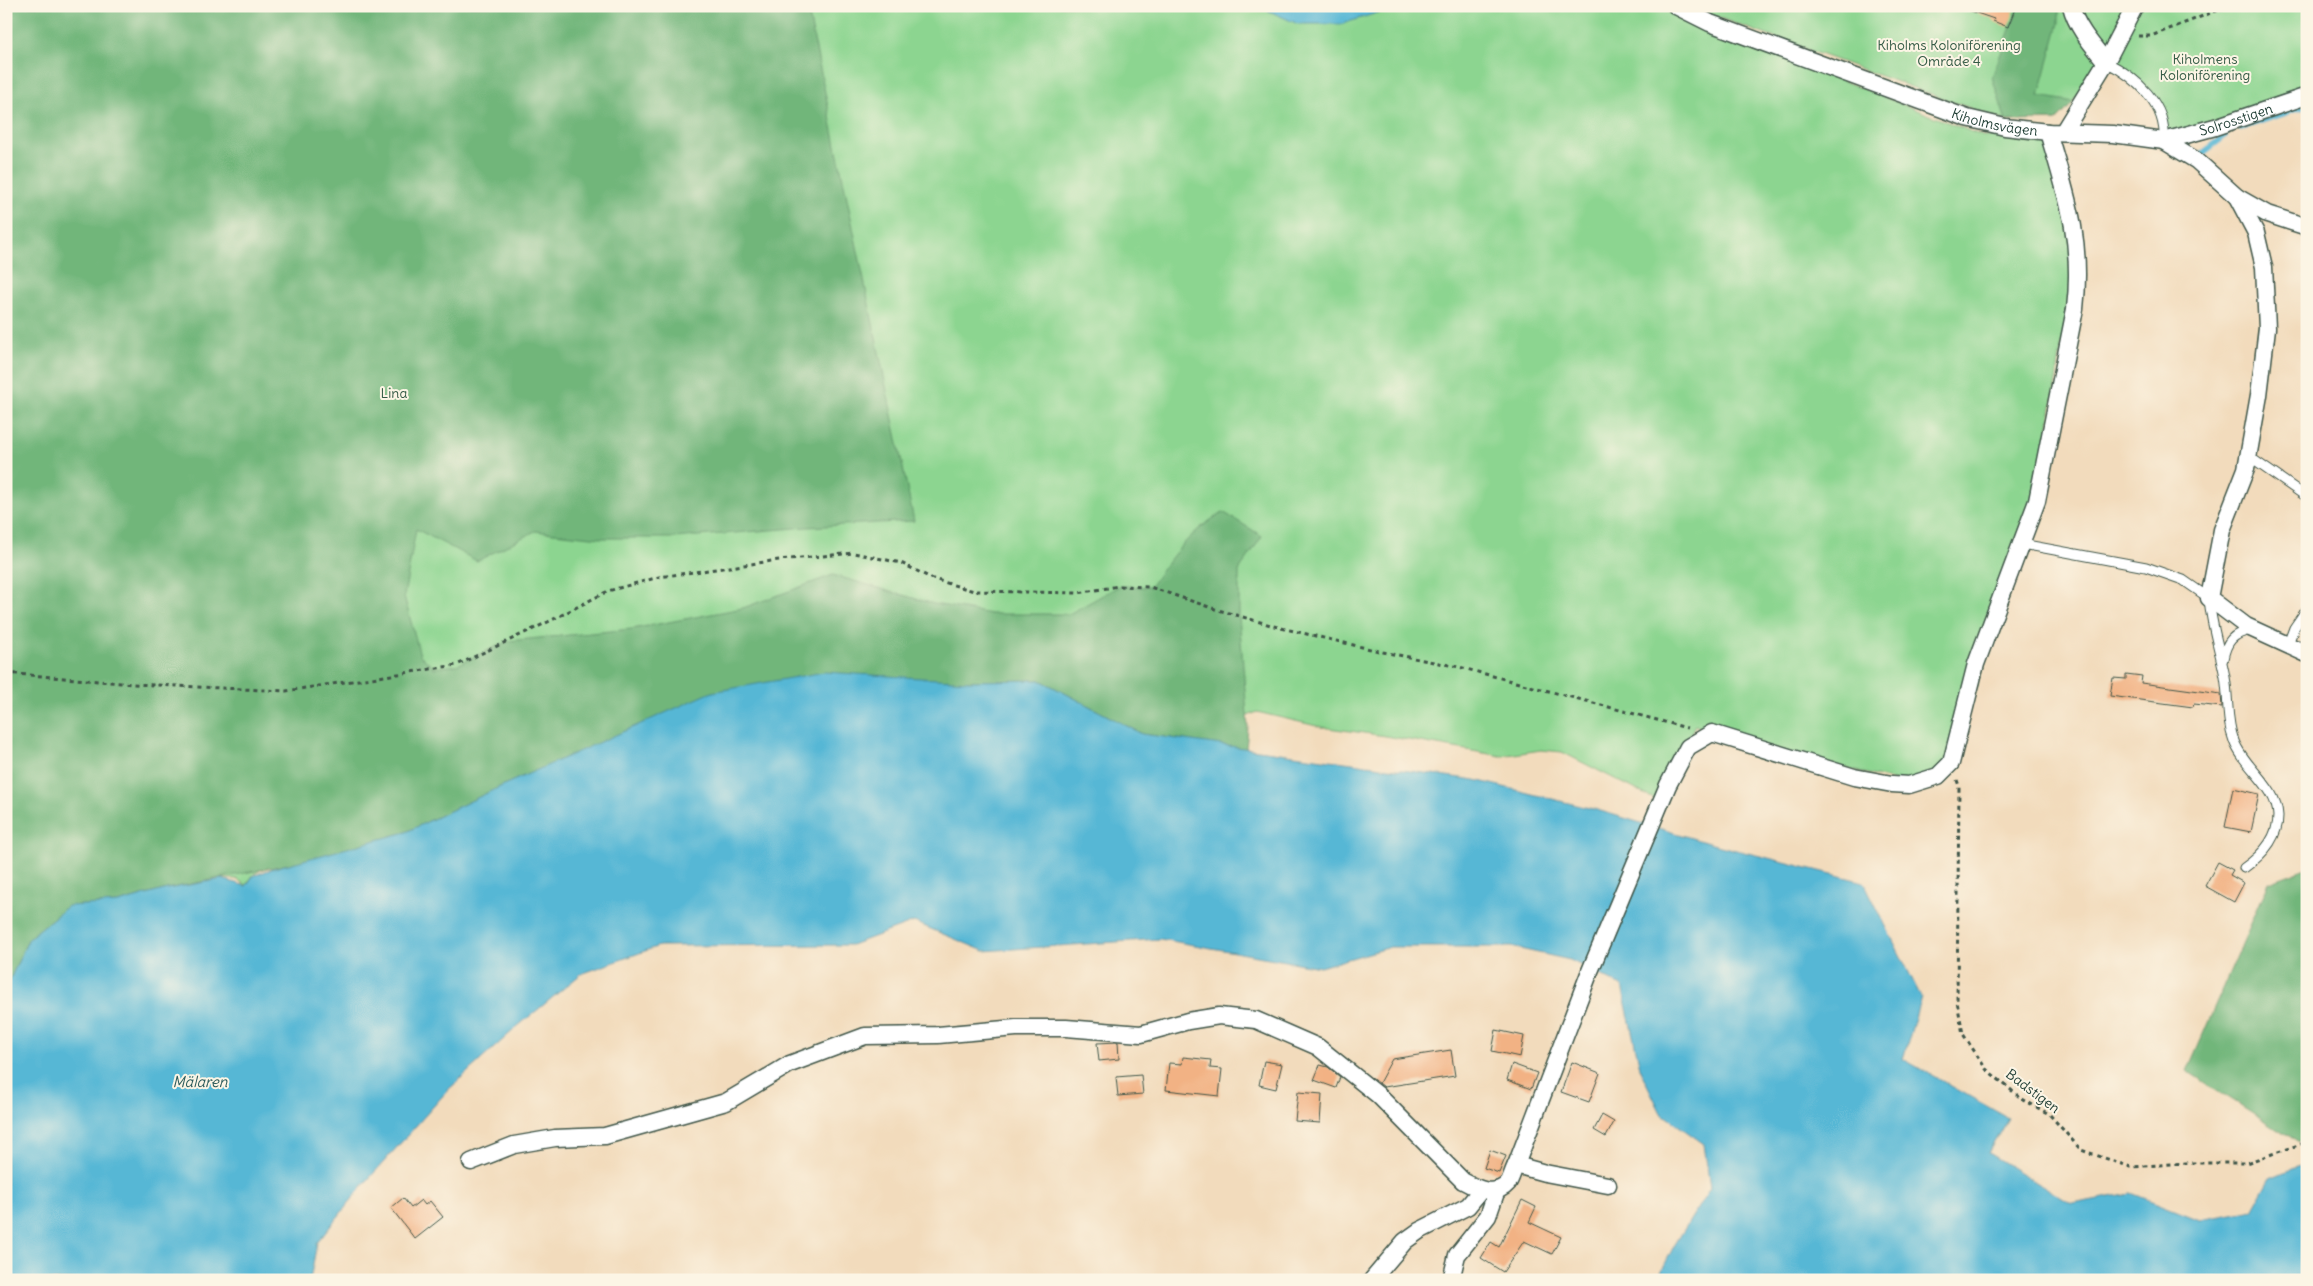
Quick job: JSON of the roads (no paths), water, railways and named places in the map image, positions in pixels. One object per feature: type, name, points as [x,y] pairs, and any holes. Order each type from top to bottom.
[{"type":"street","name":"Kiholmsvägen","points":[[1676,6],[1710,23],[1967,118],[2005,127],[2056,132],[2113,134],[2164,141],[2197,161],[2237,197],[2268,214],[2307,228]]},
{"type":"street","points":[[2071,6],[2073,14],[2088,39],[2106,62]]},
{"type":"street","points":[[1372,1280],[1405,1241],[1419,1231],[1468,1206],[1489,1190],[1508,1183],[1590,970],[1668,785],[1688,747],[1712,733],[1854,776],[1892,784],[1909,785],[1938,776],[1951,763],[1976,664],[2037,501],[2075,309],[2078,249],[2056,132],[2106,62],[2135,6]]},
{"type":"street","name":"Solrosstigen","points":[[2164,141],[2215,127],[2307,96]]},
{"type":"street","points":[[2237,197],[2256,233],[2264,267],[2267,328],[2246,469],[2222,530],[2209,598],[2246,626],[2307,654]]},
{"type":"street","points":[[471,1162],[514,1145],[555,1138],[605,1136],[726,1102],[790,1064],[865,1036],[938,1035],[1016,1028],[1066,1028],[1141,1034],[1188,1021],[1219,1016],[1256,1020],[1318,1048],[1348,1069],[1378,1095],[1463,1181],[1489,1190]]},
{"type":"street","points":[[1516,1165],[1545,1173],[1608,1185]]},
{"type":"street","points":[[1451,1280],[1457,1255],[1488,1216],[1489,1190]]},
{"type":"lane","points":[[2106,62],[2125,71],[2152,95],[2165,130],[2164,141]]},
{"type":"lane","points":[[2248,456],[2307,497]]},
{"type":"lane","points":[[2022,544],[2146,567],[2182,580],[2209,598],[2210,616],[2226,679],[2228,723],[2234,743],[2245,762],[2269,790],[2276,804],[2278,818],[2272,839],[2259,858],[2244,868]]},
{"type":"lane","points":[[2288,644],[2294,628],[2307,610]]},
{"type":"lane","points":[[2222,664],[2227,642],[2233,637],[2255,630]]},
{"type":"water","points":[[1258,6],[1431,6],[1380,12],[1342,24],[1298,24]]},
{"type":"water","name":"Mälaren","points":[[824,672],[969,681],[1040,680],[1142,734],[1475,780],[1597,810],[1712,844],[1864,882],[1921,997],[1903,1059],[2008,1118],[1988,1153],[2072,1204],[2131,1193],[2200,1220],[2253,1210],[2271,1178],[2307,1163],[2307,1280],[1657,1280],[1674,1246],[1710,1188],[1704,1144],[1661,1113],[1641,1072],[1622,986],[1570,960],[1511,947],[1390,947],[1320,967],[1160,939],[984,951],[914,922],[851,945],[659,946],[581,974],[518,1026],[448,1090],[365,1183],[317,1243],[310,1280],[6,1280],[6,988],[29,938],[68,906],[118,903],[167,889],[222,879],[246,886],[253,876],[274,868],[406,832],[508,783],[712,692]]},
{"type":"waterway","points":[[2241,128],[2307,106]]},
{"type":"waterway","points":[[2203,153],[2225,136]]},
{"type":"park label","name":"Kiholms Koloniförening Område 4","points":[[1949,54]]},
{"type":"park label","name":"Kiholmens Koloniförening","points":[[2205,68]]},
{"type":"park label","name":"Lina","points":[[394,393]]}]
